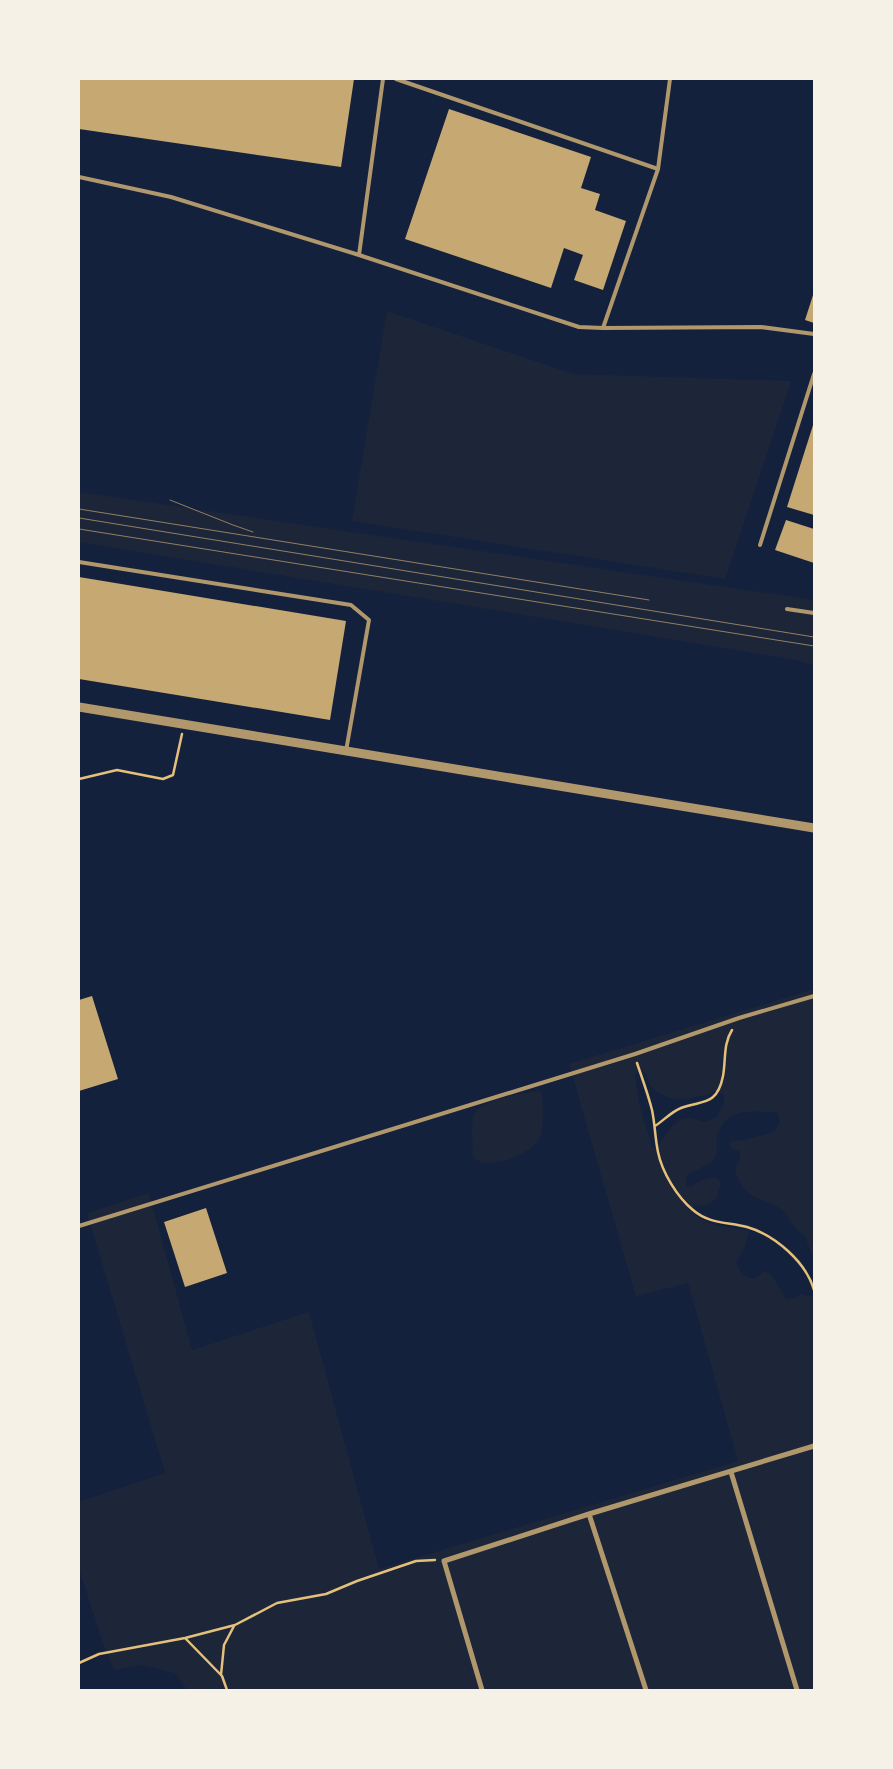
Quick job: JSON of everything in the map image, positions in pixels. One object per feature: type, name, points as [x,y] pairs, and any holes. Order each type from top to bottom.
[{"type":"street","points":[[79,708],[814,828]]},
{"type":"street","points":[[482,1690],[444,1561],[589,1514],[814,1446]]},
{"type":"street","points":[[731,1472],[797,1690]]},
{"type":"street","points":[[589,1514],[646,1690]]},
{"type":"lane","points":[[359,255],[383,79]]},
{"type":"lane","points":[[396,79],[658,169]]},
{"type":"lane","points":[[603,328],[658,169],[670,79]]},
{"type":"lane","points":[[79,177],[171,197],[359,255],[578,327],[761,327],[814,334]]},
{"type":"lane","points":[[760,545],[814,374]]},
{"type":"lane","points":[[79,562],[352,605],[369,620],[346,751]]},
{"type":"lane","points":[[788,609],[814,613]]},
{"type":"lane","points":[[79,1226],[635,1054],[739,1018],[814,996]]},
{"type":"path","points":[[79,779],[117,770],[164,778],[173,775],[184,725]]},
{"type":"path","points":[[655,1126],[679,1109],[703,1104],[712,1099],[719,1089],[723,1076],[726,1044],[739,1018]]},
{"type":"path","points":[[635,1054],[652,1110],[658,1151],[662,1164],[681,1197],[693,1210],[710,1220],[748,1227],[768,1236],[783,1247],[801,1265],[809,1276],[814,1290]]},
{"type":"path","points":[[79,1664],[99,1654],[185,1638],[235,1625],[277,1604],[326,1594],[357,1580],[416,1561],[444,1561]]},
{"type":"path","points":[[227,1690],[222,1676],[222,1655],[224,1645],[235,1625]]},
{"type":"path","points":[[185,1638],[222,1676]]},
{"type":"shaded area","points":[[387,311],[573,374],[791,381],[725,579],[352,521]]},
{"type":"shaded area","points":[[79,492],[814,600],[814,665],[791,659],[79,542]]},
{"type":"shaded area","points":[[814,989],[814,1261],[805,1236],[797,1230],[785,1213],[776,1206],[748,1193],[736,1174],[740,1152],[730,1147],[731,1141],[744,1140],[774,1132],[780,1123],[777,1112],[740,1113],[726,1120],[717,1138],[715,1157],[708,1164],[686,1176],[686,1186],[691,1187],[699,1181],[715,1177],[721,1183],[716,1199],[706,1205],[694,1206],[692,1212],[712,1224],[749,1231],[745,1247],[736,1262],[742,1275],[754,1279],[764,1271],[771,1274],[786,1299],[796,1298],[801,1294],[811,1297],[814,1293],[814,1690],[187,1690],[175,1673],[142,1665],[114,1670],[104,1646],[79,1569],[79,1502],[165,1473],[87,1213],[149,1193],[192,1350],[309,1312],[379,1569],[738,1461],[688,1283],[636,1296],[569,1064]],"holes":[[[642,1070],[652,1087],[663,1095],[674,1099],[687,1099],[708,1095],[715,1091],[723,1094],[724,1104],[716,1118],[704,1122],[691,1118],[682,1119],[672,1126],[655,1149],[652,1147],[639,1103],[635,1074]]]},
{"type":"shaded area","points":[[541,1091],[543,1107],[542,1127],[540,1137],[536,1143],[528,1150],[508,1160],[488,1163],[479,1161],[473,1156],[473,1117],[479,1108],[505,1098]]},
{"type":"building","points":[[79,79],[354,79],[341,167],[79,129]]},
{"type":"building","points":[[449,109],[591,157],[581,188],[600,194],[595,210],[626,221],[603,290],[574,280],[583,255],[564,248],[551,288],[405,239]]},
{"type":"building","points":[[814,292],[814,323],[805,320]]},
{"type":"building","points":[[814,422],[814,515],[787,507]]},
{"type":"building","points":[[786,520],[814,529],[814,563],[775,550]]},
{"type":"building","points":[[79,577],[346,621],[330,720],[79,679]]},
{"type":"building","points":[[92,996],[118,1079],[79,1091],[79,1000]]},
{"type":"building","points":[[206,1208],[227,1273],[185,1287],[164,1222]]},
{"type":"tram line","points":[[170,500],[253,532]]},
{"type":"tram line","points":[[79,509],[649,600]]},
{"type":"tram line","points":[[79,518],[814,637]]},
{"type":"tram line","points":[[79,529],[814,646]]}]
